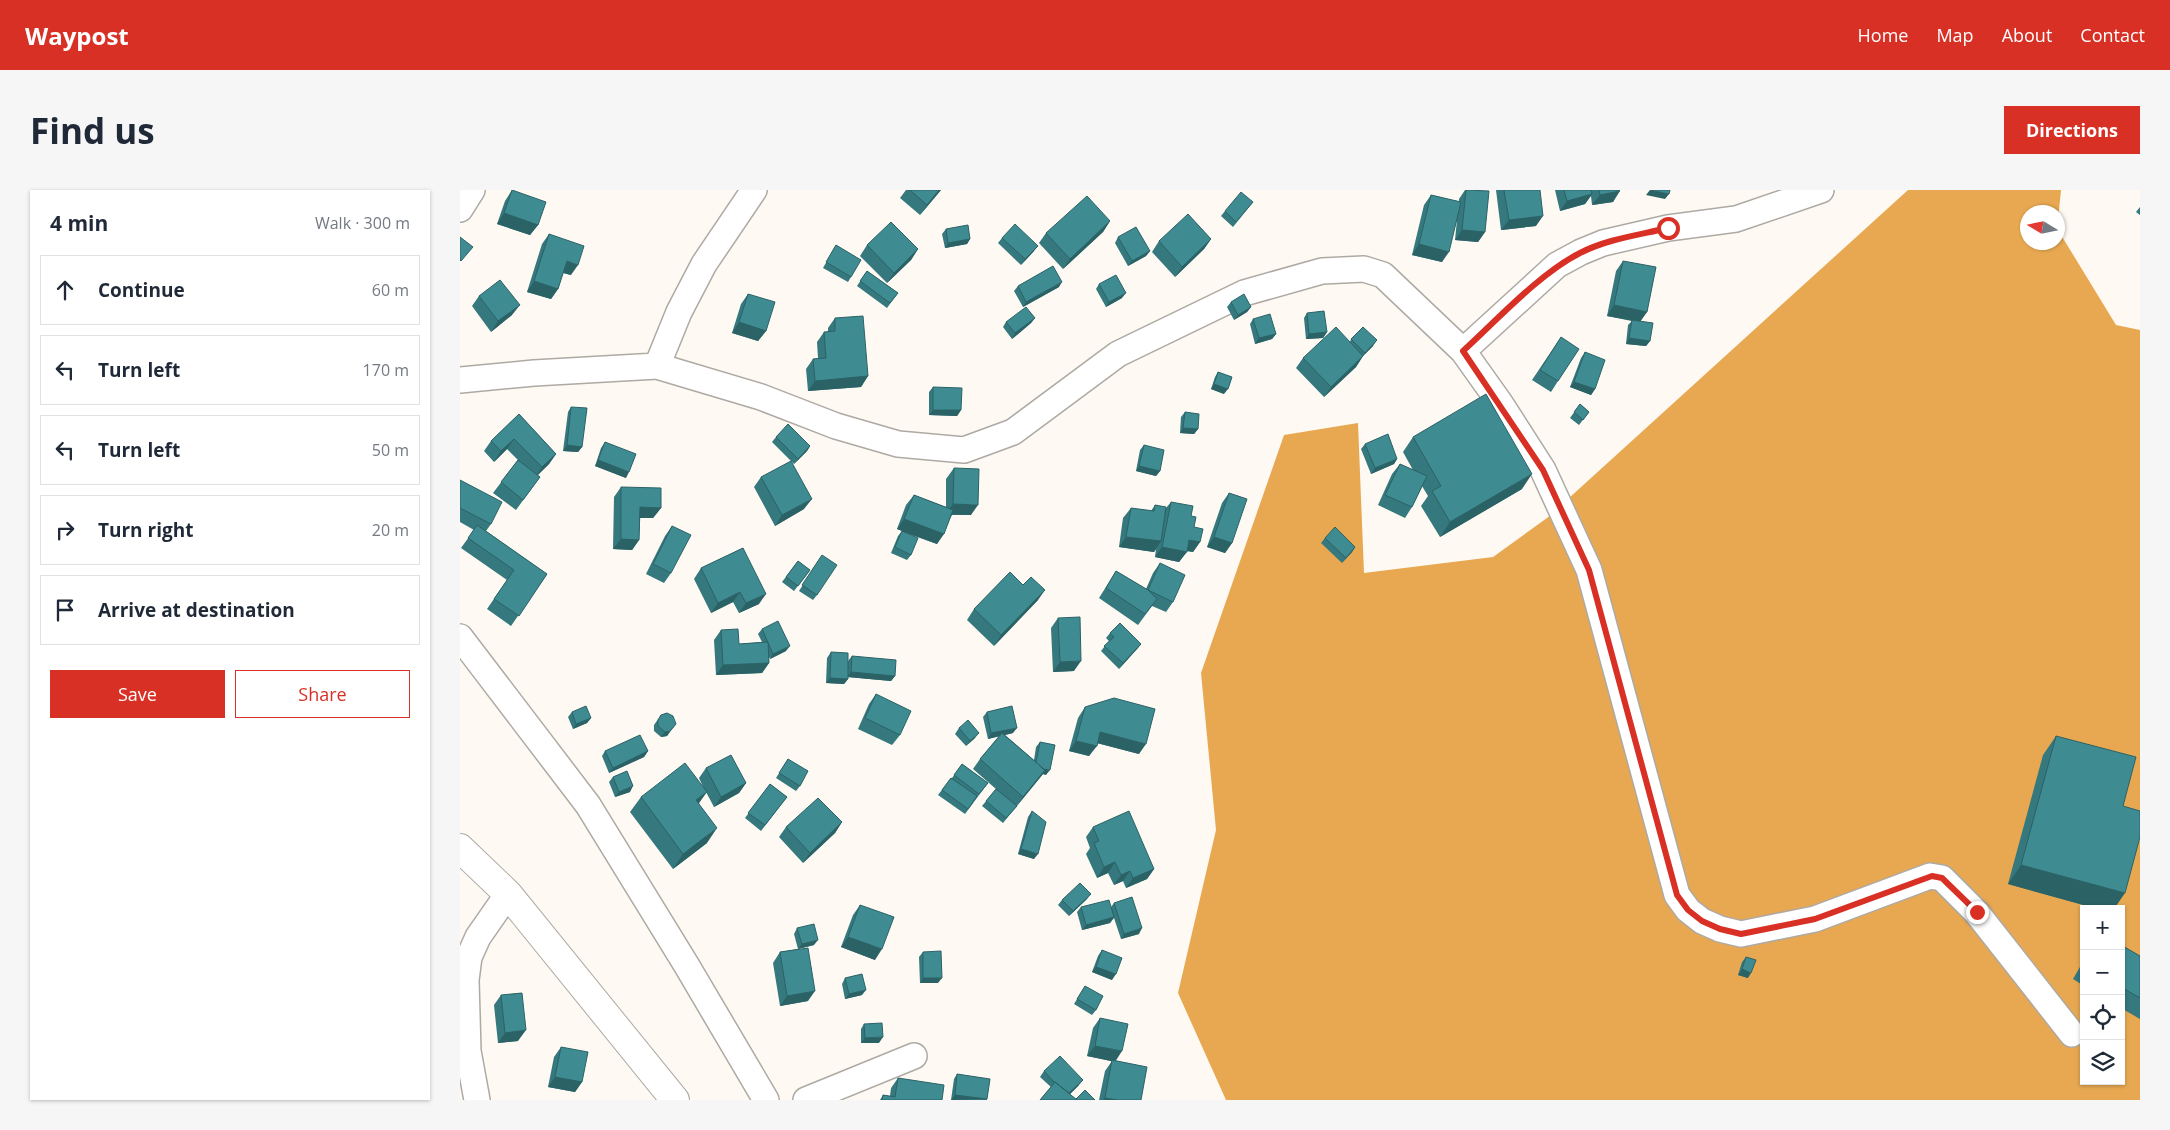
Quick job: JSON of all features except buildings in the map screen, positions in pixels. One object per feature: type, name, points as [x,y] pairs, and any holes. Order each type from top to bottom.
[{"type":"street","points":[[460,209],[472,190]]},
{"type":"street","points":[[657,366],[679,312],[704,264],[754,190]]},
{"type":"street","points":[[1463,351],[1557,266],[1581,252],[1603,243],[1668,228],[1736,219],[1821,190]]},
{"type":"street","points":[[460,380],[534,373],[657,366],[761,397],[836,426],[898,444],[964,450],[1013,432],[1118,354],[1244,293],[1322,271],[1364,270],[1384,275],[1463,351],[1543,470],[1589,570],[1677,895],[1688,910],[1702,921],[1720,929],[1741,934],[1815,919],[1930,876],[1942,878],[1977,912],[2072,1034]]},
{"type":"street","points":[[460,637],[588,805],[687,966],[766,1100]]},
{"type":"street","points":[[460,848],[508,894],[675,1100]]},
{"type":"street","points":[[477,1100],[468,1051],[466,980],[469,957],[478,937],[508,894]]},
{"type":"street","points":[[806,1100],[914,1056]]},
{"type":"shaded area","points":[[1908,190],[2061,190],[2060,205],[2020,205],[2020,250],[2065,250],[2065,241],[2116,325],[2140,330],[2140,1100],[1226,1100],[1178,993],[1216,830],[1201,673],[1284,435],[1358,423],[1364,573],[1493,557],[1547,518]]},
{"type":"route","points":[[1668,228],[1603,243],[1581,252],[1557,266],[1463,351],[1500,403],[1543,470],[1589,570],[1677,895],[1688,910],[1702,921],[1720,929],[1741,934],[1815,919],[1930,876],[1942,878],[1977,912]]}]
